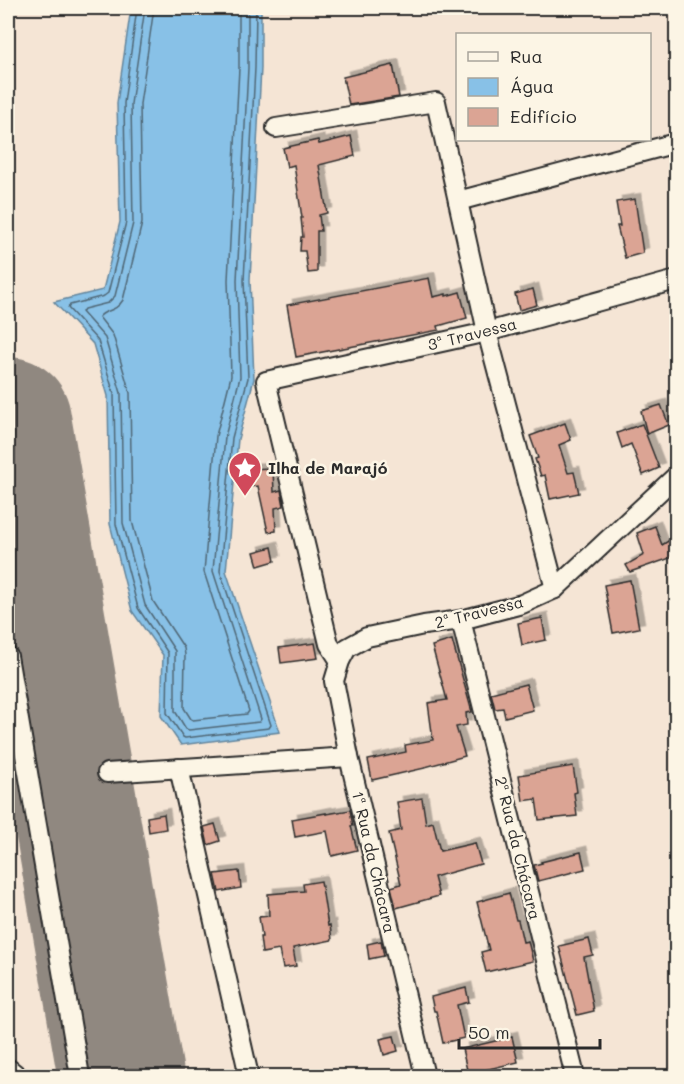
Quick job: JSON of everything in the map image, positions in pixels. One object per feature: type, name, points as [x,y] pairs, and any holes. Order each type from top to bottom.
[{"type":"street","points":[[276,128],[436,102],[487,332],[555,589]]},
{"type":"street","points":[[458,201],[676,143]]},
{"type":"street","name":"3ª Travessa","points":[[344,655],[329,644],[266,381],[487,332],[676,280]]},
{"type":"street","name":"2ª Travessa","points":[[344,655],[357,642],[367,638],[424,625],[461,620],[522,604],[555,589],[676,476]]},
{"type":"street","name":"2ª Rua da Chácara","points":[[461,620],[575,1077]]},
{"type":"street","name":"1ª Rua da Chácara","points":[[344,655],[334,681],[425,1077]]},
{"type":"street","points":[[8,656],[80,1077]]},
{"type":"street","points":[[107,773],[350,758]]},
{"type":"street","points":[[179,768],[249,1077]]},
{"type":"street","points":[[8,1068],[18,1077]]},
{"type":"water","points":[[131,8],[261,8],[261,68],[250,280],[254,379],[238,439],[226,571],[280,732],[181,745],[161,716],[163,655],[132,611],[110,524],[108,396],[93,344],[54,302],[103,290],[120,222],[117,103]]},
{"type":"building","points":[[393,65],[399,97],[349,105],[343,77]]},
{"type":"building","points":[[351,136],[355,156],[319,165],[327,213],[319,215],[321,231],[317,231],[317,272],[308,273],[305,251],[300,251],[301,237],[303,237],[302,218],[294,165],[287,167],[283,148],[318,140],[319,144]]},
{"type":"building","points":[[635,199],[643,253],[625,258],[617,226],[620,226],[616,202]]},
{"type":"building","points":[[429,278],[433,297],[460,292],[467,318],[438,326],[439,330],[296,357],[287,305]]},
{"type":"building","points":[[533,289],[537,305],[519,310],[515,294]]},
{"type":"building","points":[[661,405],[669,425],[647,434],[641,411]]},
{"type":"building","points":[[565,423],[571,440],[559,445],[568,473],[574,472],[579,493],[550,499],[545,475],[541,476],[535,459],[538,458],[530,436]]},
{"type":"building","points":[[642,424],[659,468],[643,475],[631,444],[622,448],[617,433]]},
{"type":"building","points":[[273,468],[274,492],[281,490],[284,506],[275,508],[276,531],[268,532],[258,486],[248,487],[247,469]]},
{"type":"building","points":[[655,526],[662,545],[676,536],[676,556],[630,572],[626,565],[644,555],[637,533]]},
{"type":"building","points":[[272,547],[275,561],[258,566],[254,552]]},
{"type":"building","points":[[630,580],[639,628],[613,633],[604,585]]},
{"type":"building","points":[[542,618],[546,640],[522,645],[518,623]]},
{"type":"building","points":[[452,640],[472,712],[466,713],[467,725],[456,727],[465,756],[372,780],[368,760],[406,752],[405,745],[433,740],[428,703],[447,700],[432,646]]},
{"type":"building","points":[[315,643],[318,658],[281,663],[279,648]]},
{"type":"building","points":[[526,684],[533,710],[505,717],[503,708],[495,709],[491,693]]},
{"type":"building","points":[[573,766],[577,792],[574,793],[577,816],[539,820],[536,799],[523,801],[519,775]]},
{"type":"building","points":[[422,798],[426,824],[433,822],[440,851],[475,843],[481,864],[434,877],[439,896],[396,908],[391,887],[401,884],[389,833],[401,830],[397,802]]},
{"type":"building","points":[[350,810],[357,850],[332,856],[327,831],[295,837],[292,819]]},
{"type":"building","points":[[164,814],[166,829],[149,832],[147,817]]},
{"type":"building","points":[[215,824],[220,841],[208,845],[204,827]]},
{"type":"building","points":[[581,852],[585,869],[538,881],[534,865]]},
{"type":"building","points":[[239,871],[241,888],[219,892],[215,874]]},
{"type":"building","points":[[321,881],[332,940],[293,948],[296,966],[283,968],[279,950],[262,953],[259,917],[269,916],[268,894],[304,891],[303,884]]},
{"type":"building","points":[[509,893],[523,942],[528,941],[533,961],[486,972],[481,952],[489,950],[477,902]]},
{"type":"building","points":[[589,939],[593,955],[584,957],[594,1011],[577,1015],[559,946]]},
{"type":"building","points":[[381,941],[384,956],[369,959],[367,944]]},
{"type":"building","points":[[466,988],[469,1002],[457,1005],[464,1038],[443,1043],[431,997]]},
{"type":"building","points":[[394,1036],[398,1051],[384,1055],[380,1039]]},
{"type":"building","points":[[512,1037],[518,1062],[468,1074],[462,1049]]},
{"type":"runway","points":[[8,420],[121,1076]]},
{"type":"place","name":"Ilha de Marajó","points":[[245,497]]}]
